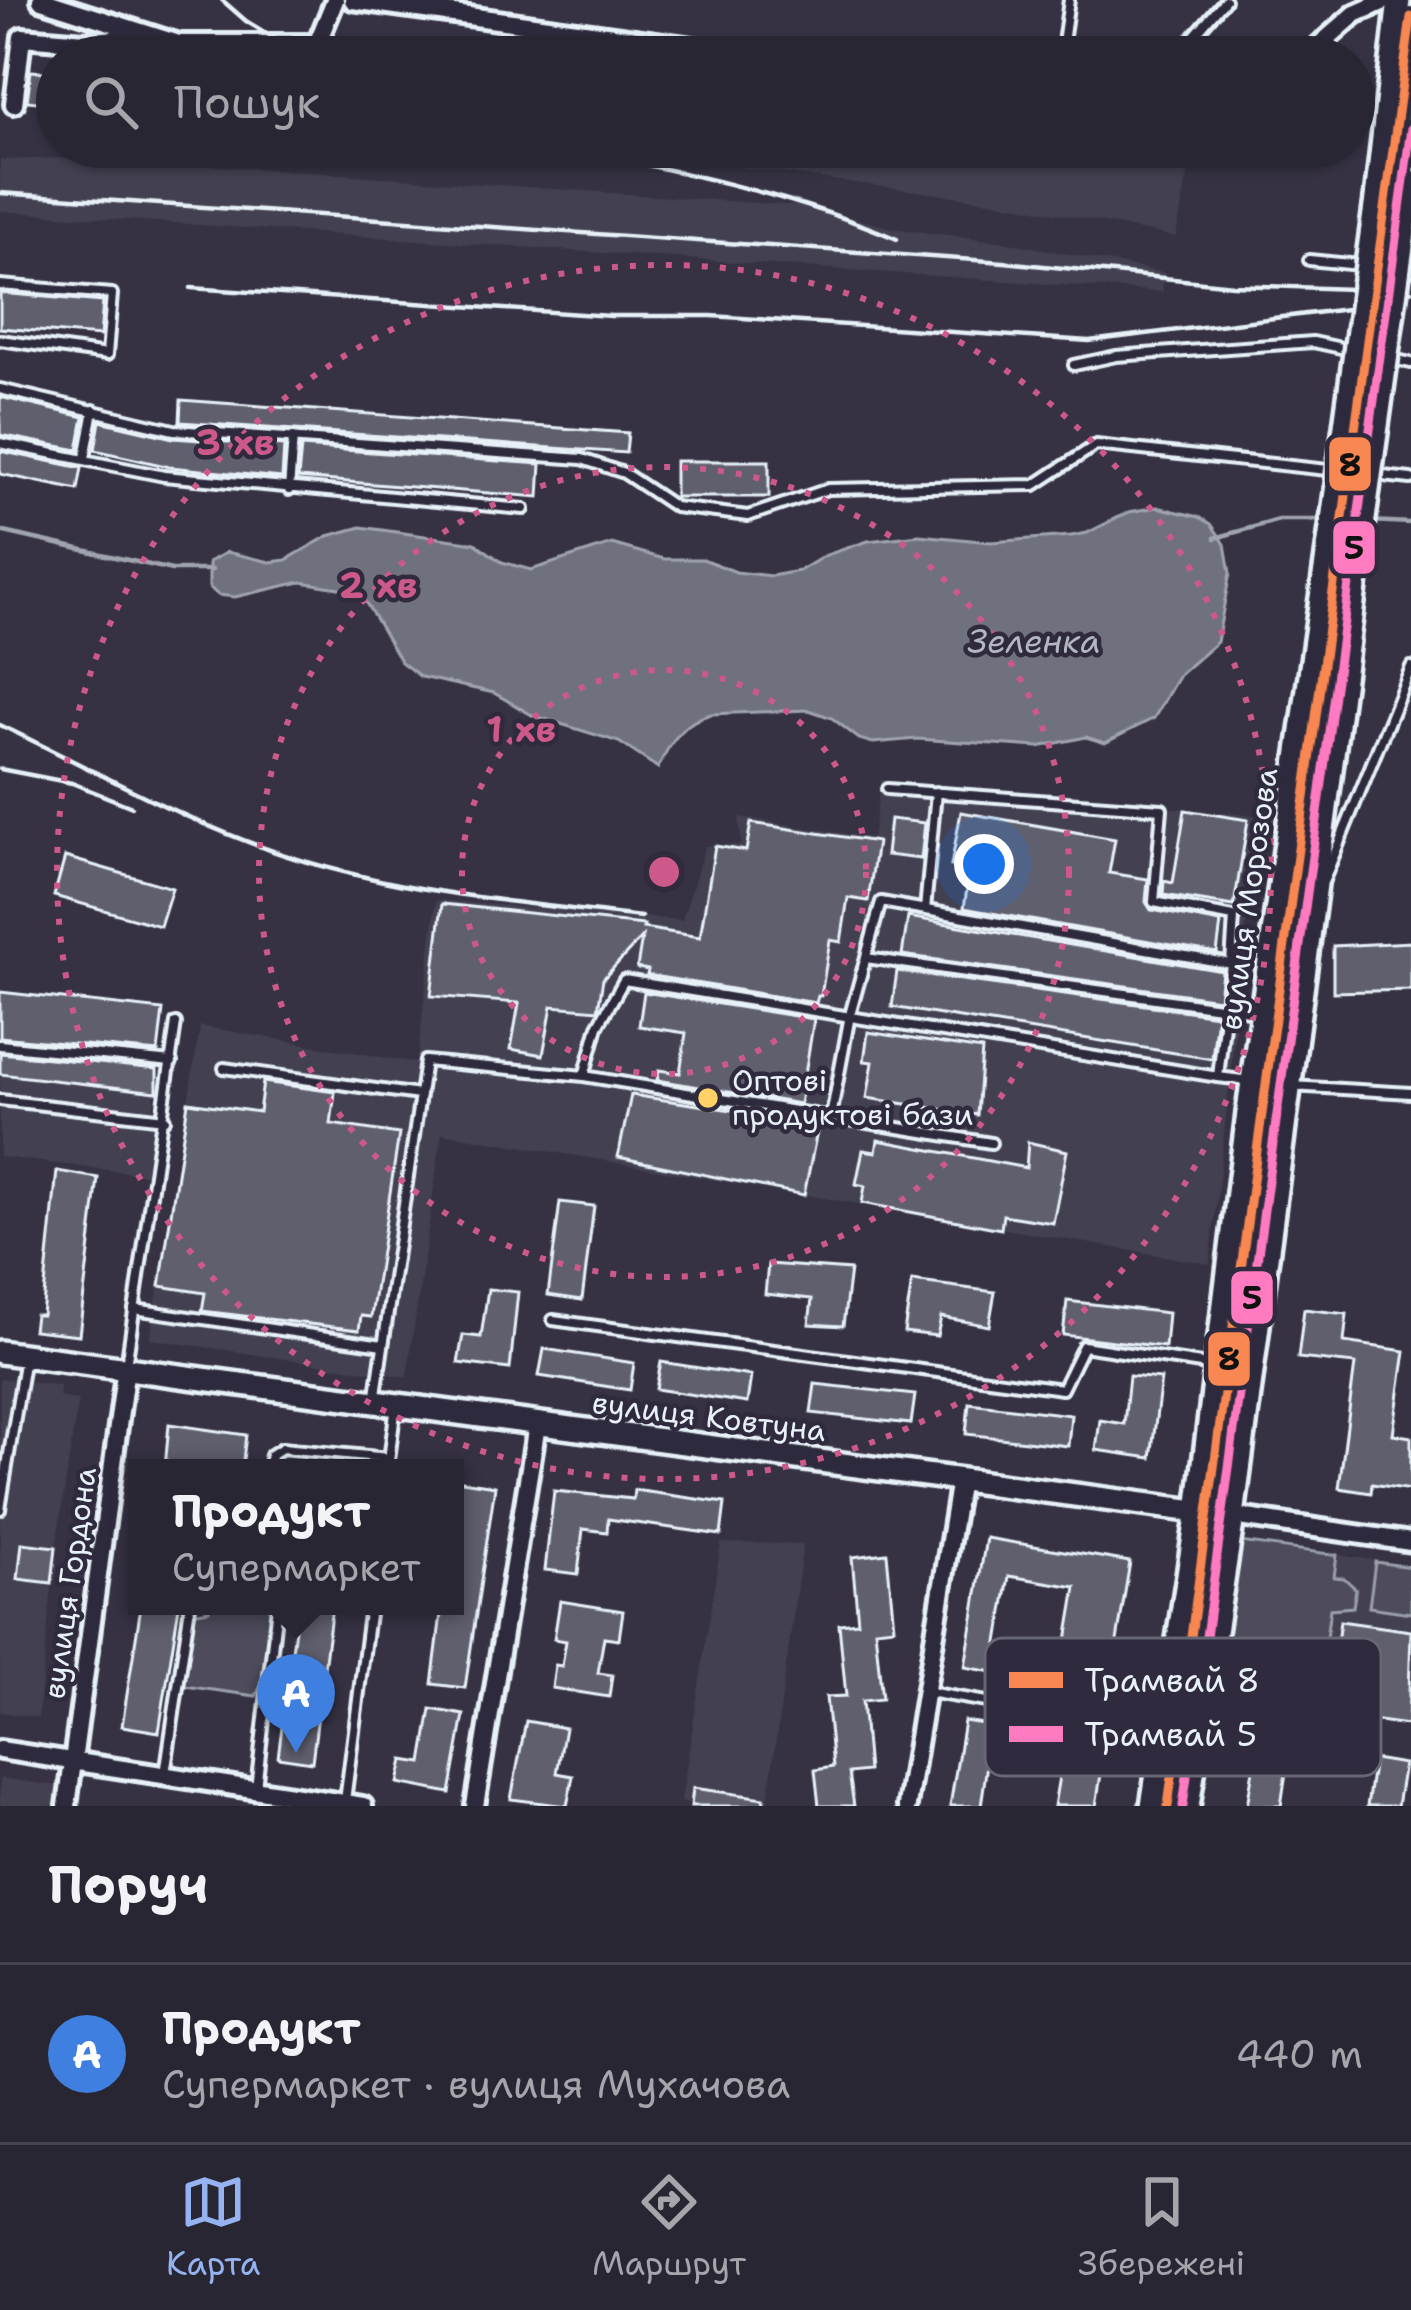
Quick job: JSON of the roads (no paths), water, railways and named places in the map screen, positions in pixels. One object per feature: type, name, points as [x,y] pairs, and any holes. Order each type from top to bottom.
[{"type":"main road","name":"вулиця Морозова","points":[[1178,1638],[1376,199],[1399,0]]},
{"type":"main road","points":[[1214,1638],[1409,192]]},
{"type":"main road","name":"вулиця Ковтуна","points":[[0,1352],[1233,1516]]},
{"type":"main road","name":"вулиця Морозова","points":[[1152,1806],[1157,1776]]},
{"type":"main road","points":[[1188,1806],[1193,1776]]},
{"type":"street","points":[[40,0],[156,36]]},
{"type":"street","points":[[319,36],[335,0]]},
{"type":"street","points":[[353,0],[613,36]]},
{"type":"street","points":[[1330,36],[1355,14],[1387,0]]},
{"type":"street","points":[[143,36],[153,35]]},
{"type":"street","points":[[14,104],[22,38],[36,39]]},
{"type":"street","name":"вулиця Гордона","points":[[67,1806],[126,1367]]},
{"type":"street","points":[[475,1806],[537,1425]]},
{"type":"street","points":[[907,1806],[960,1479]]},
{"type":"street","name":"вулиця Ковтуна","points":[[1233,1516],[1411,1542]]},
{"type":"street","points":[[0,1750],[354,1804]]},
{"type":"lane","points":[[1064,36],[1069,0]]},
{"type":"lane","points":[[1195,36],[1225,0]]},
{"type":"lane","points":[[1310,260],[1411,271]]},
{"type":"lane","points":[[0,285],[112,294],[107,355],[0,340]]},
{"type":"lane","points":[[1074,365],[1116,356],[1312,342],[1411,363]]},
{"type":"lane","points":[[0,389],[174,430],[582,459],[624,472],[675,508],[748,516],[829,489],[1035,485],[1096,446],[1411,479]]},
{"type":"lane","points":[[85,458],[94,410]]},
{"type":"lane","points":[[289,490],[293,437]]},
{"type":"lane","points":[[0,442],[164,476],[524,508]]},
{"type":"lane","points":[[1316,898],[1411,667]]},
{"type":"lane","points":[[887,789],[1162,809],[1154,902],[1234,917],[1218,1076]]},
{"type":"lane","points":[[925,910],[936,792]]},
{"type":"lane","points":[[831,1118],[850,1015],[881,902],[1231,964]]},
{"type":"lane","points":[[866,958],[1262,1012]]},
{"type":"lane","points":[[584,1076],[598,1026],[624,980],[1252,1081],[1411,1094]]},
{"type":"lane","points":[[126,1367],[176,1023]]},
{"type":"lane","points":[[0,1045],[172,1063]]},
{"type":"lane","points":[[389,1459],[383,1345],[424,1060],[584,1076],[991,1143]]},
{"type":"lane","points":[[224,1068],[419,1095]]},
{"type":"lane","points":[[0,1100],[165,1119]]},
{"type":"lane","points":[[134,1309],[383,1345]]},
{"type":"lane","points":[[554,1320],[1062,1389],[1083,1346],[1216,1366]]},
{"type":"lane","points":[[0,1510],[25,1355]]},
{"type":"lane","points":[[270,1459],[282,1448],[360,1459]]},
{"type":"lane","points":[[165,1774],[189,1615]]},
{"type":"lane","points":[[256,1788],[277,1615]]},
{"type":"lane","points":[[354,1804],[369,1615]]},
{"type":"lane","points":[[926,1691],[985,1701]]},
{"type":"water","name":"Зеленка","points":[[1157,507],[1199,517],[1211,524],[1225,544],[1230,573],[1217,642],[1179,675],[1154,718],[1105,743],[1086,737],[1038,747],[917,739],[873,743],[809,710],[711,714],[678,734],[658,768],[619,742],[532,715],[494,693],[421,677],[401,662],[366,603],[351,590],[301,582],[235,597],[218,595],[209,587],[209,562],[227,552],[270,562],[286,560],[328,536],[361,527],[475,543],[502,562],[531,570],[612,544],[664,559],[703,559],[736,572],[771,576],[799,571],[826,555],[868,541],[919,535],[991,542],[1071,536],[1129,512]]},
{"type":"waterway","points":[[1215,538],[1279,520],[1327,520]]},
{"type":"waterway","points":[[1369,521],[1411,523]]},
{"type":"waterway","points":[[0,531],[172,570],[212,570]]},
{"type":"railway","points":[[222,0],[271,36]]},
{"type":"railway","points":[[659,168],[773,196],[897,239]]},
{"type":"railway","points":[[0,193],[1004,262],[1233,285],[1411,291]]},
{"type":"railway","points":[[191,288],[1089,341],[1387,304]]},
{"type":"railway","points":[[0,725],[180,813],[291,857],[420,888],[641,917]]},
{"type":"railway","points":[[0,769],[72,783],[132,807]]},
{"type":"tram line","name":"8","points":[[1191,1638],[1411,17]]},
{"type":"tram line","name":"5","points":[[1206,1638],[1411,128]]},
{"type":"tram line","name":"8","points":[[1168,1806],[1172,1776]]},
{"type":"tram line","name":"5","points":[[1183,1806],[1187,1776]]},
{"type":"place","name":"Оптові продуктові бази","points":[[708,1098]]},
{"type":"place","name":"Продукт","points":[[296,1753]]}]
